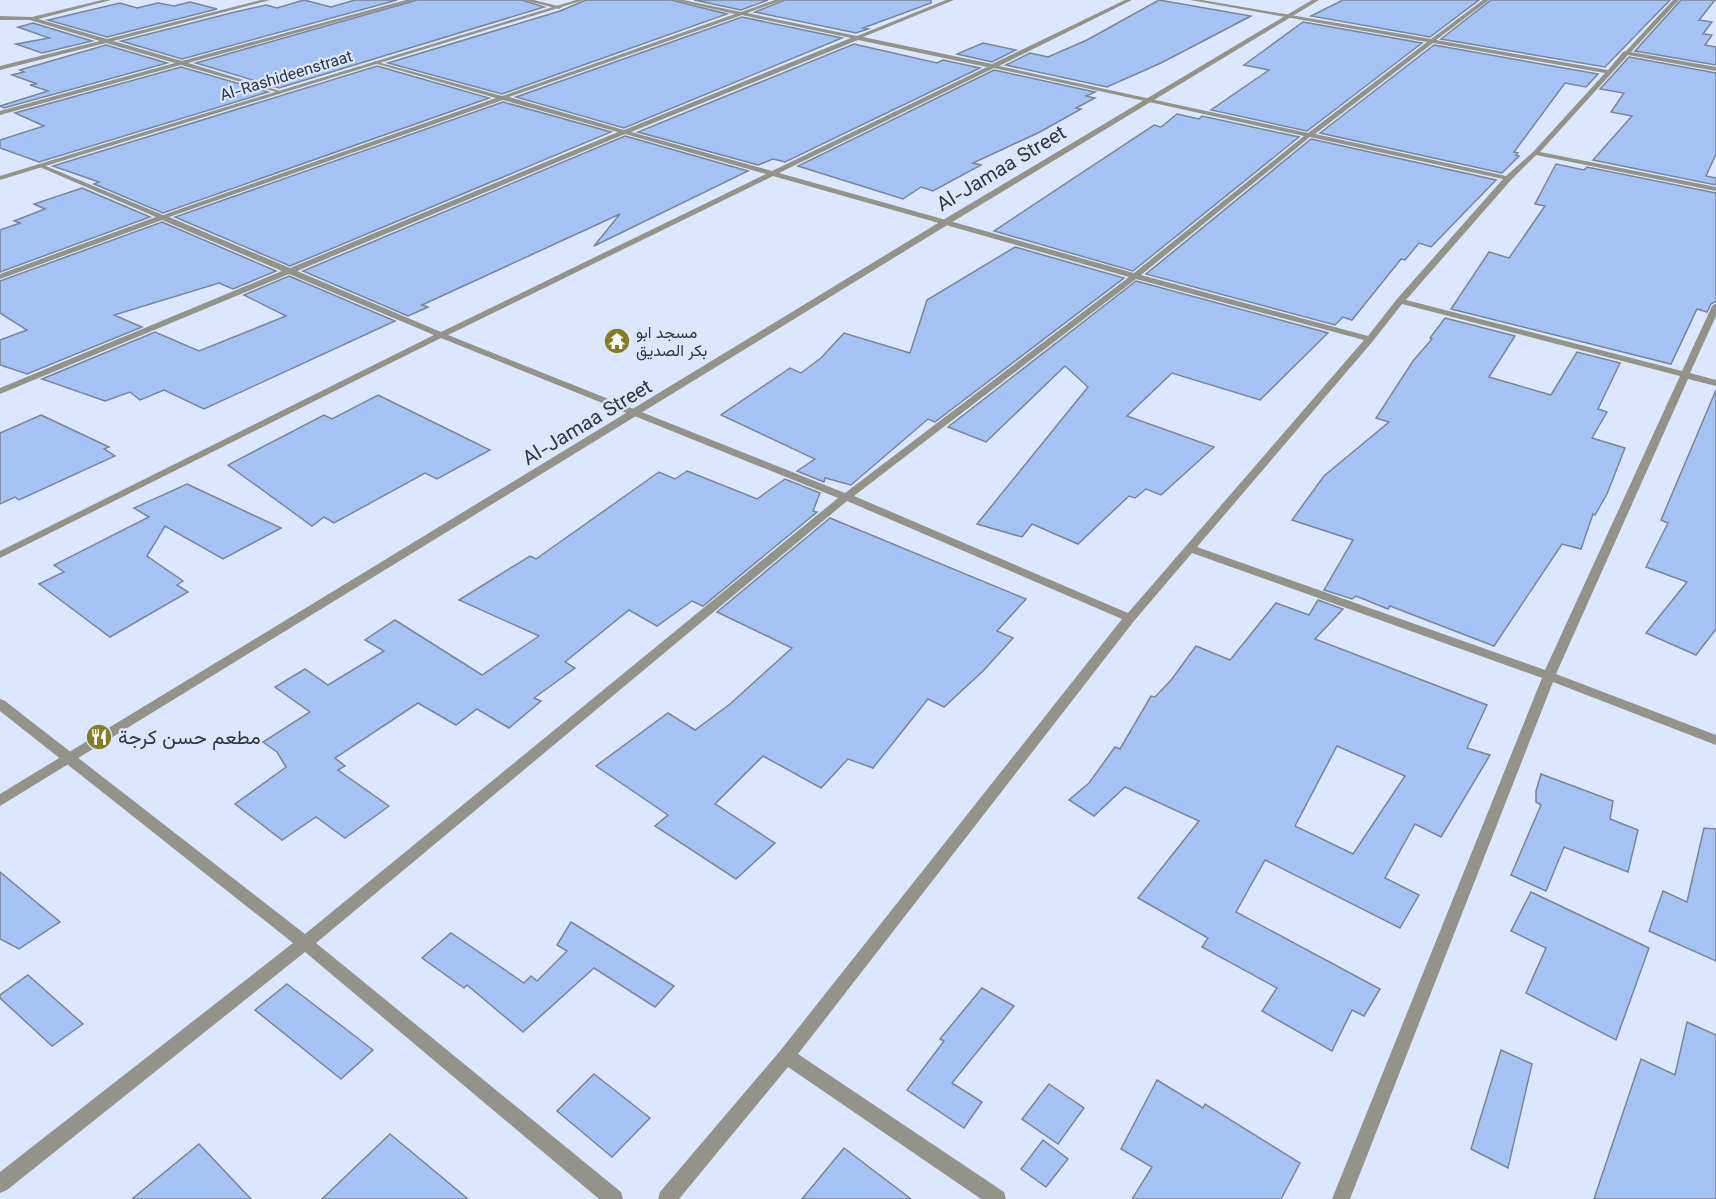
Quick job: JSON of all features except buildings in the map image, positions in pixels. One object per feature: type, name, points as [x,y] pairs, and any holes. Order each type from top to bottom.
[{"type":"street","points":[[0,26],[108,0]]},
{"type":"street","points":[[0,68],[267,0]]},
{"type":"street","points":[[0,113],[412,0]]},
{"type":"street","points":[[527,0],[559,7]]},
{"type":"street","name":"Al-Rashideenstraat","points":[[0,178],[581,0]]},
{"type":"street","points":[[676,0],[1508,178]]},
{"type":"street","points":[[0,277],[780,0]]},
{"type":"street","points":[[0,391],[627,131],[951,0]]},
{"type":"street","points":[[0,555],[441,334],[1129,0]]},
{"type":"street","points":[[1193,0],[1609,72]]},
{"type":"street","name":"Al-Jamaa Street","points":[[0,801],[946,222],[1316,0]]},
{"type":"street","points":[[0,1184],[305,943],[846,497],[1135,276],[1309,135],[1486,0]]},
{"type":"street","points":[[667,1199],[786,1056],[1130,618],[1508,178],[1535,153],[1676,0]]},
{"type":"street","points":[[0,18],[30,18],[278,92]]},
{"type":"street","points":[[1625,53],[1716,69]]},
{"type":"street","points":[[376,62],[1135,276],[1370,339]]},
{"type":"street","points":[[1535,153],[1716,189]]},
{"type":"street","points":[[39,165],[441,334],[846,497],[1130,618]]},
{"type":"street","points":[[1400,301],[1716,383]]},
{"type":"street","points":[[1341,1199],[1549,676],[1716,306]]},
{"type":"street","points":[[1190,548],[1549,676],[1716,741]]},
{"type":"street","points":[[0,705],[305,943],[614,1199]]},
{"type":"street","points":[[786,1056],[997,1199]]},
{"type":"place","name":"مسجد ابو بكر الصديق","points":[[617,341]]},
{"type":"place","name":"مطعم حسن كرجة","points":[[99,737]]}]
